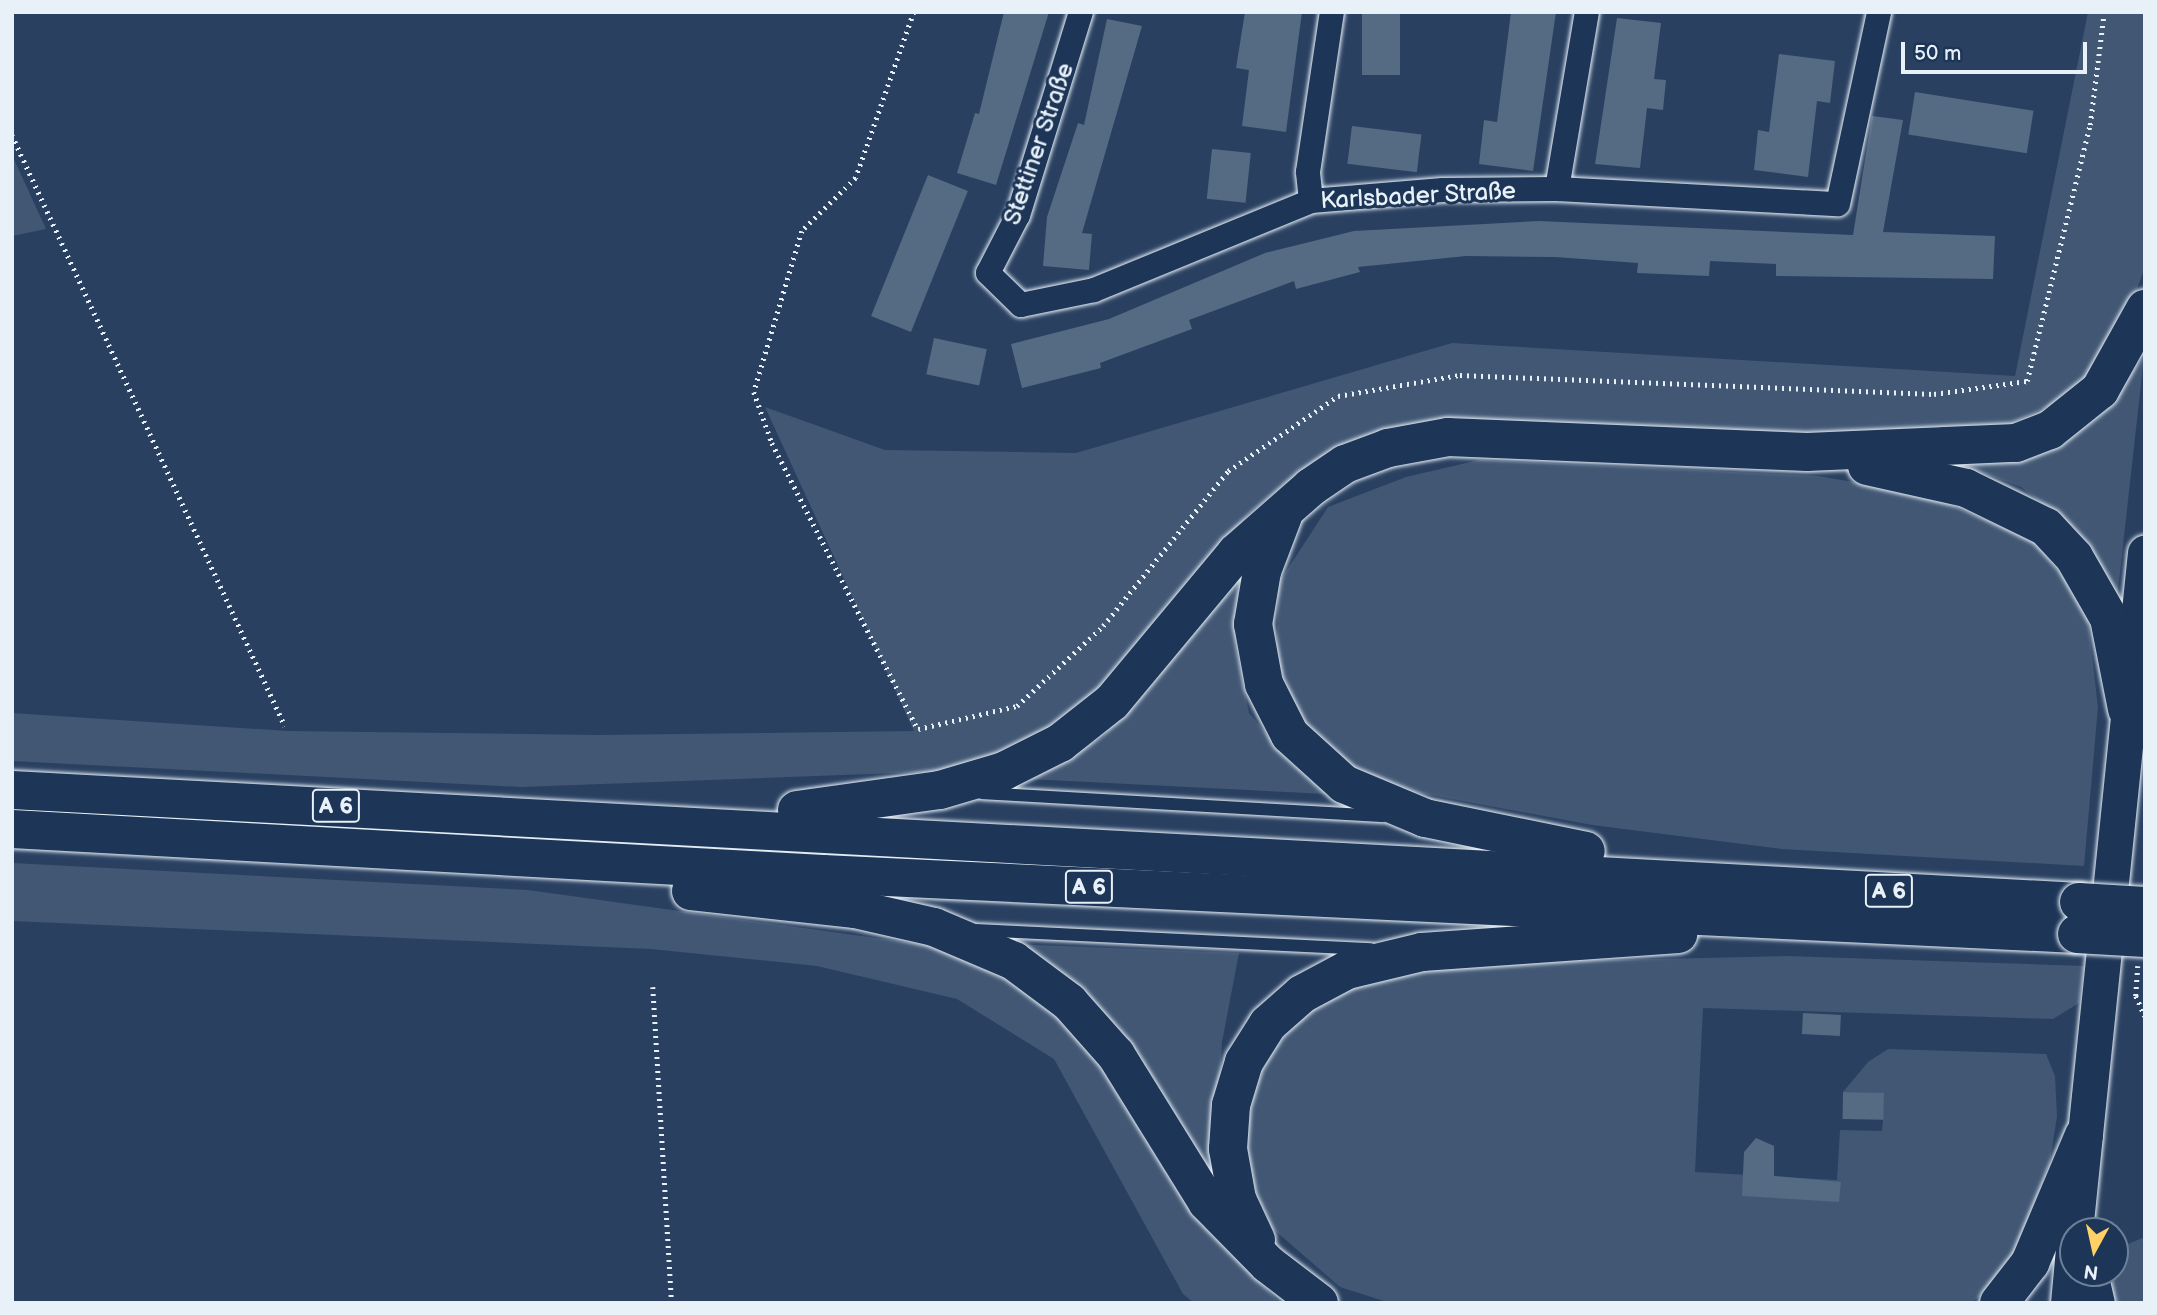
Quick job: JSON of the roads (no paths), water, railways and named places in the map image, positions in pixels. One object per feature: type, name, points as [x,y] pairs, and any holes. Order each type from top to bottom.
[{"type":"highway","points":[[659,823],[826,809],[940,790],[1004,771],[1060,743],[1112,702],[1236,553],[1345,464],[1388,448],[1448,437],[1807,452],[1970,449],[2016,443],[2050,430],[2100,390],[2145,309]]},
{"type":"highway","points":[[1807,452],[1966,488],[2046,527],[2074,557],[2109,618],[2136,720]]},
{"type":"highway","points":[[1284,513],[1262,571],[1254,624],[1264,684],[1290,735],[1344,784],[1425,818],[1506,838],[1658,857],[1698,879]]},
{"type":"highway","name":"A 6","points":[[12,790],[1698,879],[2078,918],[2145,938]]},
{"type":"highway","name":"A 6","points":[[12,829],[442,851],[850,876],[1736,916],[2078,918],[2145,906]]},
{"type":"highway","points":[[442,851],[516,878],[855,909],[934,927],[1014,961],[1069,1002],[1116,1055],[1207,1202],[1268,1264],[1319,1303]]},
{"type":"highway","points":[[1268,1264],[1237,1199],[1228,1149],[1231,1105],[1244,1062],[1268,1024],[1302,994],[1347,970],[1422,952],[1670,936],[1736,916]]},
{"type":"highway","points":[[1999,1303],[2030,1264],[2084,1135]]},
{"type":"main road","points":[[2095,1217],[2136,720],[2145,553]]},
{"type":"main road","points":[[2076,1217],[2084,1135],[2136,720]]},
{"type":"street","name":"Stettiner Straße","points":[[988,273],[1018,215],[1081,12]]},
{"type":"street","points":[[1311,201],[1308,172],[1332,12]]},
{"type":"street","points":[[1558,189],[1587,12]]},
{"type":"street","name":"Karlsbader Straße","points":[[988,273],[1021,304],[1094,290],[1311,201],[1443,190],[1558,189],[1838,204],[1879,12]]},
{"type":"lane","points":[[940,790],[1425,818]]},
{"type":"lane","points":[[934,927],[1422,952]]}]
